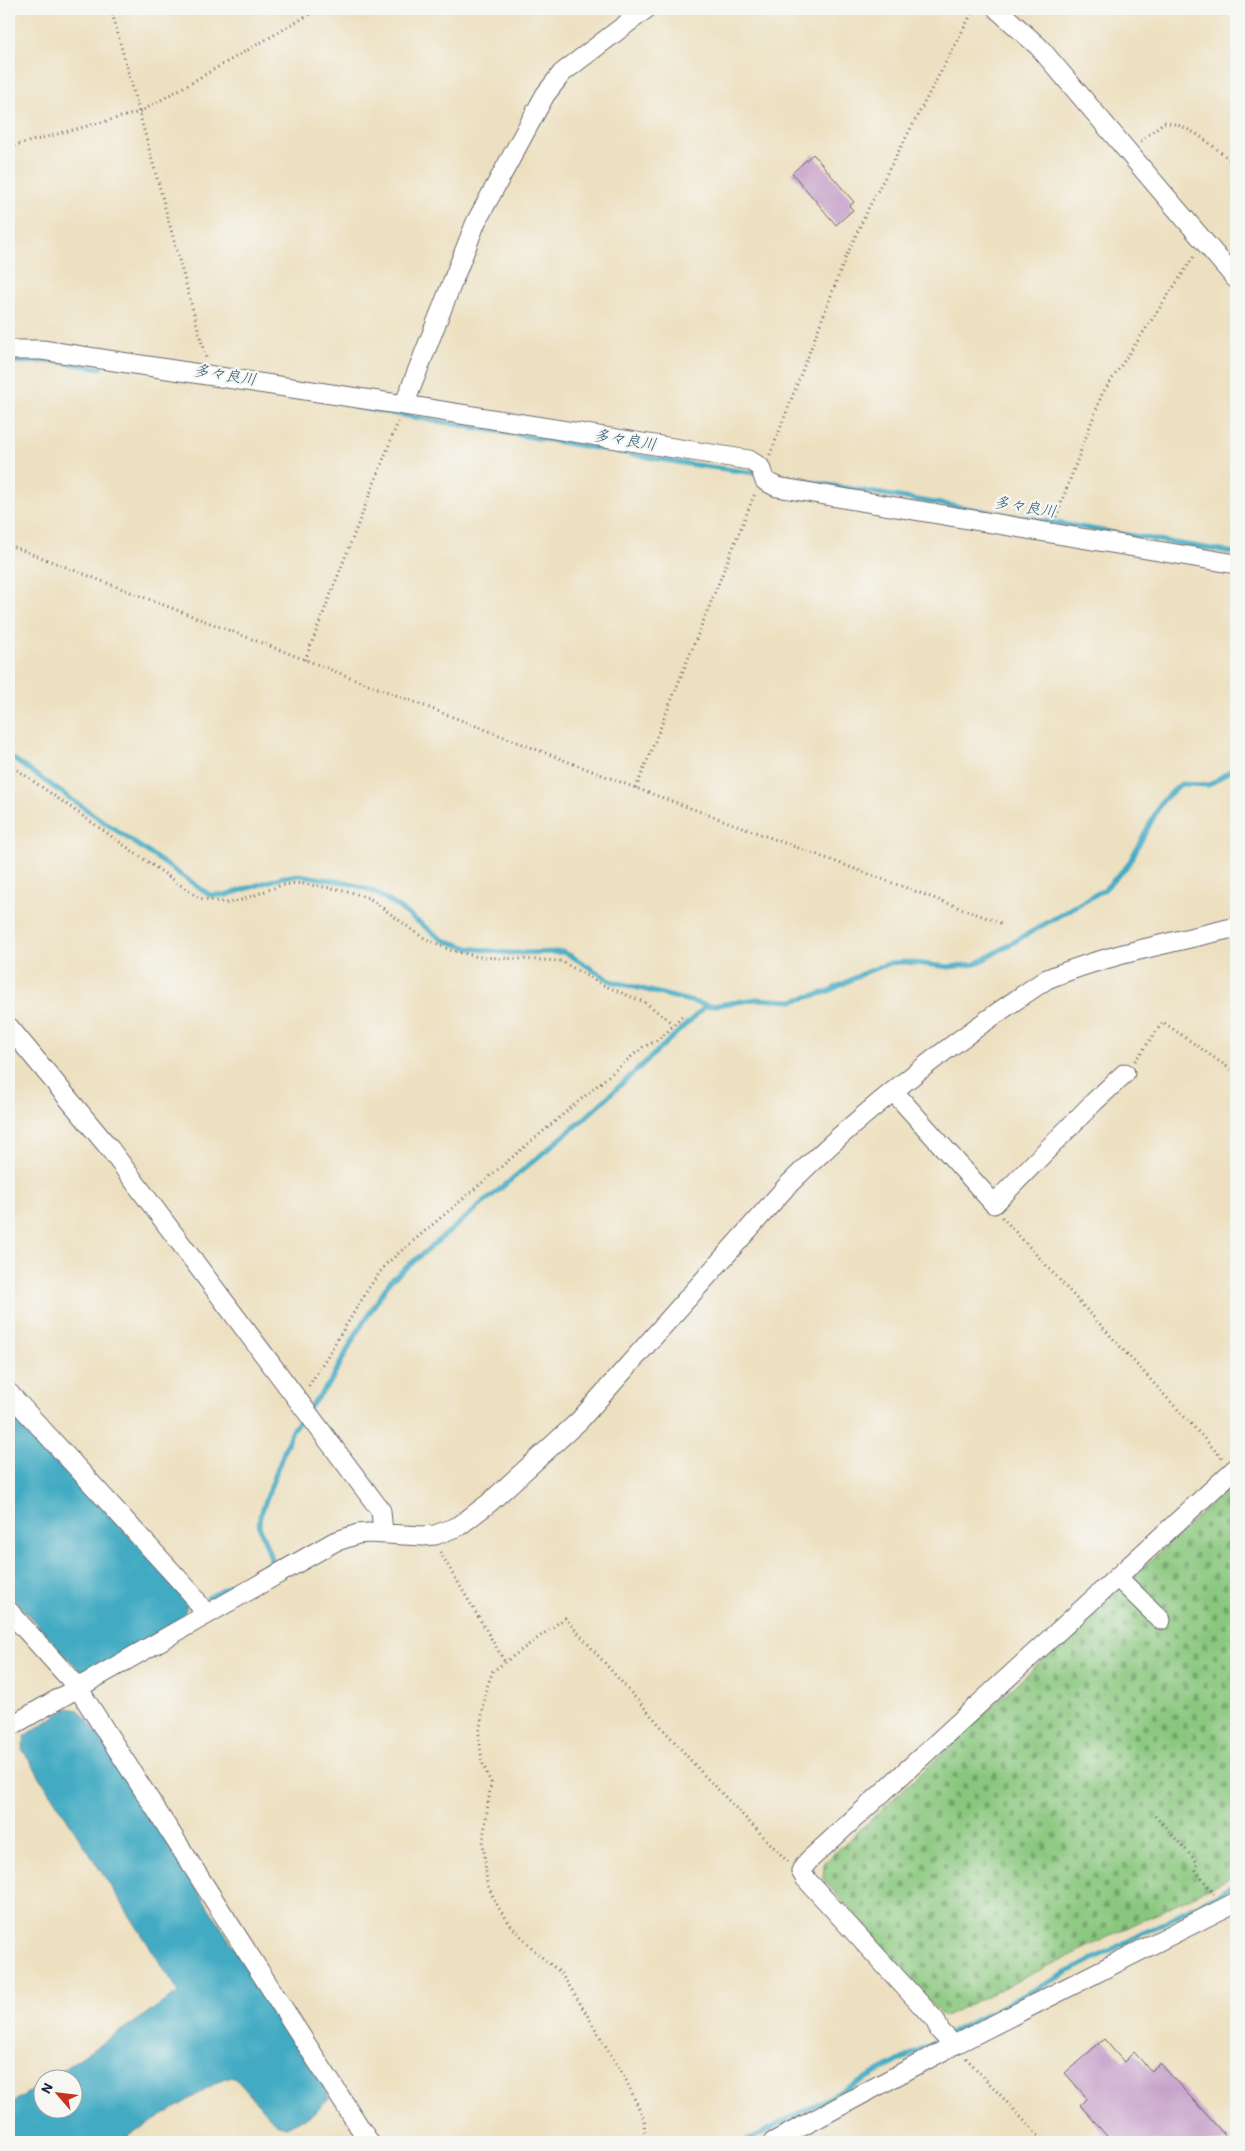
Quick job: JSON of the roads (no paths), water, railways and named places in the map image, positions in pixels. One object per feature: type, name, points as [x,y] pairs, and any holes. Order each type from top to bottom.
[{"type":"street","points":[[997,9],[1039,47],[1236,279]]},
{"type":"street","points":[[404,405],[476,222],[545,95],[562,72],[638,11]]},
{"type":"street","points":[[9,350],[42,350],[749,460],[777,487],[1236,564]]},
{"type":"street","points":[[9,1727],[334,1542],[358,1534],[435,1535],[459,1526],[489,1503],[579,1421],[787,1186],[807,1166],[954,1043],[1047,979],[1098,961],[1236,927]]},
{"type":"street","points":[[9,1026],[110,1149],[380,1511],[383,1533]]},
{"type":"street","points":[[894,1092],[994,1204],[1125,1073]]},
{"type":"street","points":[[9,1393],[192,1594],[206,1615]]},
{"type":"street","points":[[948,2039],[935,2020],[805,1878],[801,1870],[808,1861],[1117,1576],[1234,1475]]},
{"type":"street","points":[[1117,1576],[1161,1620]]},
{"type":"street","points":[[9,1611],[78,1688],[369,2142]]},
{"type":"street","points":[[773,2142],[948,2039],[1236,1902]]},
{"type":"water","points":[[9,1406],[178,1588],[187,1603],[184,1617],[84,1676],[9,1594]]},
{"type":"water","points":[[68,1708],[79,1710],[92,1726],[327,2092],[329,2099],[315,2113],[286,2127],[276,2124],[235,2078],[226,2077],[119,2142],[10,2142],[9,2105],[32,2090],[32,2118],[82,2118],[82,2068],[65,2068],[179,1992],[22,1749],[26,1735]]},
{"type":"waterway","name":"多々良川","points":[[9,362],[53,361],[101,368]]},
{"type":"waterway","name":"多々良川","points":[[356,407],[688,464],[755,473]]},
{"type":"waterway","name":"多々良川","points":[[768,475],[1236,553]]},
{"type":"waterway","points":[[9,756],[210,895],[226,895],[283,877],[300,875],[349,883],[372,891],[391,902],[443,940],[469,948],[509,953],[563,952],[611,981],[709,1006]]},
{"type":"waterway","points":[[310,1407],[331,1381],[356,1334],[390,1281],[585,1118],[705,1007],[756,999],[792,1001],[827,992],[864,973],[890,963],[905,962],[949,967],[976,964],[1105,889],[1128,865],[1162,801],[1181,784],[1209,785],[1236,767]]},
{"type":"waterway","points":[[208,1598],[269,1564],[271,1558],[259,1526],[260,1516],[292,1430],[304,1414]]},
{"type":"waterway","points":[[949,2034],[1236,1885]]},
{"type":"waterway","points":[[745,2142],[942,2038]]}]
